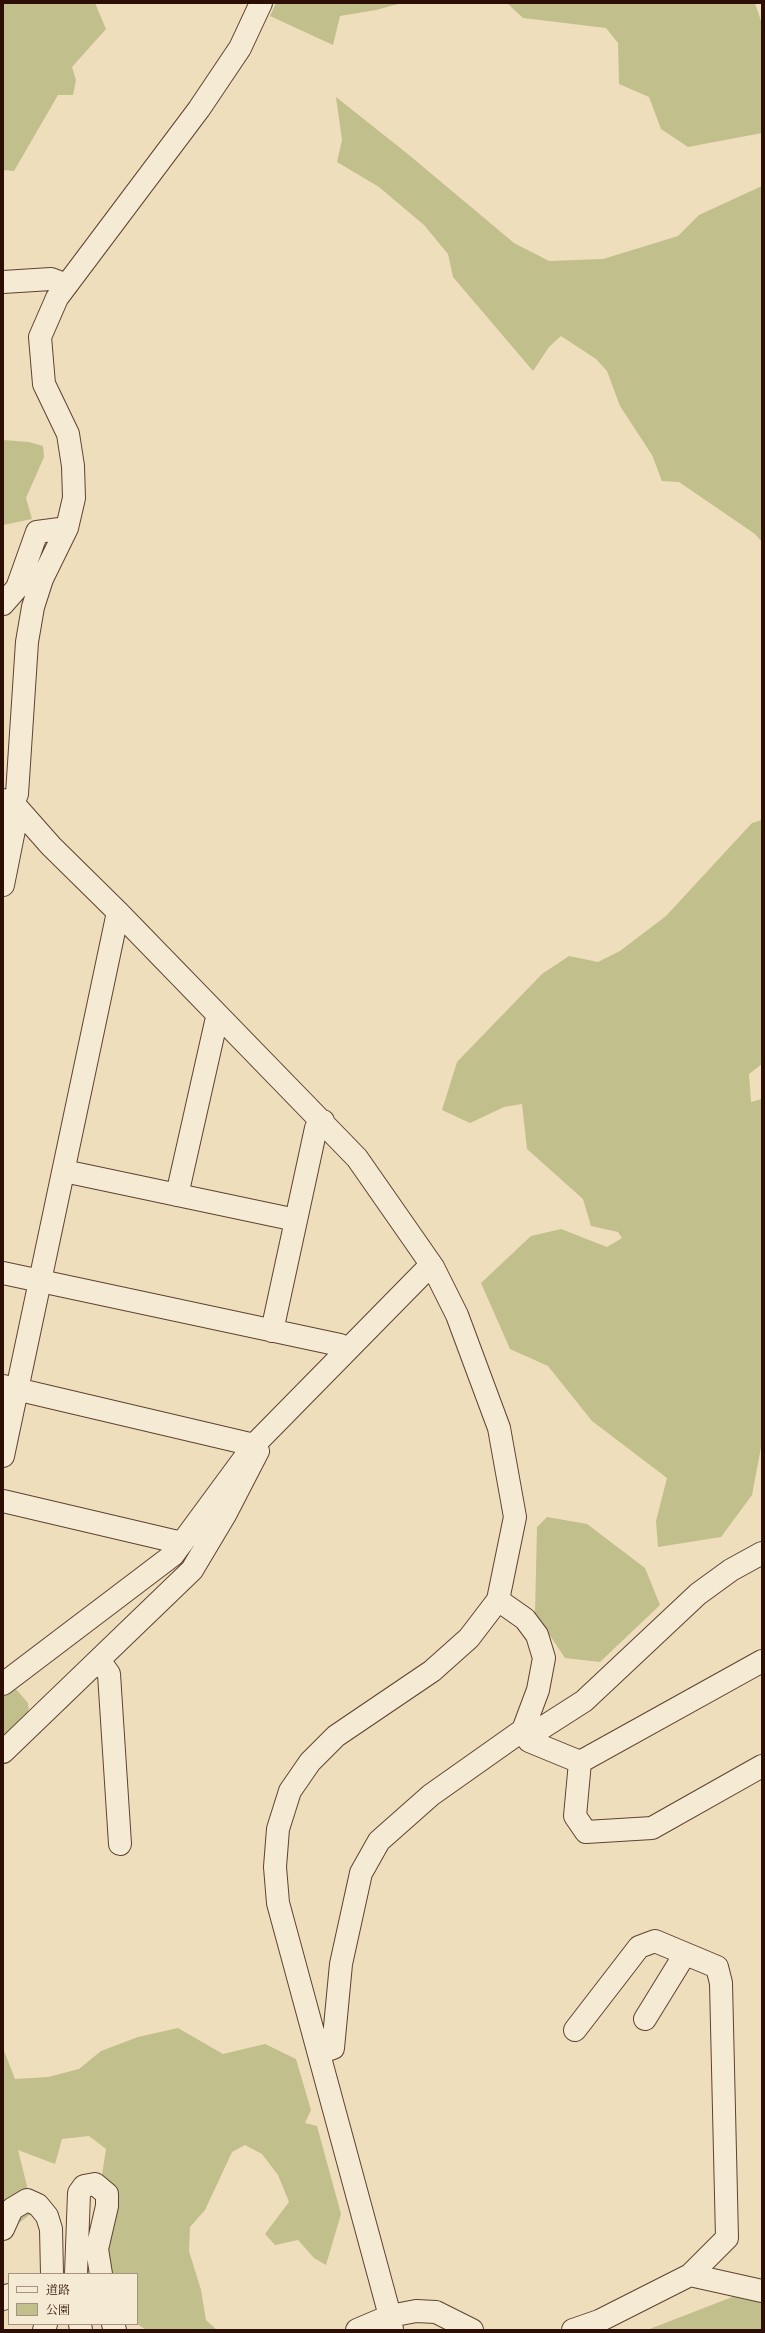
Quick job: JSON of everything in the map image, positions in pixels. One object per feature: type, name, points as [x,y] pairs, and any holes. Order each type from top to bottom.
[{"type":"street","points":[[8,802],[17,794],[27,642],[33,607],[42,578],[67,528],[74,498],[73,466],[68,434],[44,384],[40,337],[57,298],[199,109],[240,48],[261,3]]},
{"type":"street","points":[[3,282],[51,279],[67,285]]},
{"type":"street","points":[[3,604],[17,588],[37,532],[67,528]]},
{"type":"street","points":[[3,885],[15,825],[8,802]]},
{"type":"street","points":[[8,802],[323,1121],[357,1158],[433,1267],[457,1315],[499,1428],[516,1518],[498,1600],[470,1638],[432,1671],[336,1736],[310,1762],[290,1791],[278,1829],[275,1867],[278,1902],[391,2323]]},
{"type":"street","points":[[3,1456],[11,1388],[41,1282],[118,912]]},
{"type":"street","points":[[177,1194],[216,1022],[220,1017]]},
{"type":"street","points":[[272,1331],[316,1128],[323,1121]]},
{"type":"street","points":[[64,1171],[296,1220]]},
{"type":"street","points":[[3,1684],[173,1555],[254,1445],[424,1272],[433,1267]]},
{"type":"street","points":[[3,1273],[340,1345],[346,1350]]},
{"type":"street","points":[[3,1752],[192,1570],[226,1513],[258,1451],[254,1445],[11,1388]]},
{"type":"street","points":[[3,1501],[182,1543]]},
{"type":"street","points":[[523,1730],[534,1733],[584,1701],[698,1594],[731,1570],[762,1553]]},
{"type":"street","points":[[319,2053],[333,2048],[341,1964],[361,1873],[379,1841],[431,1795],[523,1730],[538,1690],[544,1658],[537,1635],[525,1619],[498,1600]]},
{"type":"street","points":[[99,1660],[109,1674],[120,1844]]},
{"type":"street","points":[[580,1762],[762,1661]]},
{"type":"street","points":[[523,1730],[530,1741],[580,1762]]},
{"type":"street","points":[[580,1762],[575,1816],[586,1832],[652,1828],[756,1776]]},
{"type":"street","points":[[574,2330],[599,2321],[690,2276],[727,2238],[721,1983],[717,1967],[655,1941],[639,1947],[575,2030]]},
{"type":"street","points":[[645,2019],[685,1954]]},
{"type":"street","points":[[76,2273],[79,2193],[84,2186],[95,2184],[107,2194],[97,2249],[101,2273]]},
{"type":"street","points":[[3,2229],[12,2209],[27,2200],[38,2205],[47,2216],[51,2229],[47,2271]]},
{"type":"street","points":[[690,2276],[762,2291]]},
{"type":"street","points":[[357,2330],[391,2323],[416,2311],[436,2312],[472,2330]]},
{"type":"green space","points":[[3,3],[95,3],[106,29],[72,67],[76,80],[73,95],[58,95],[14,171],[3,170]]},
{"type":"green space","points":[[276,3],[402,3],[376,10],[340,16],[333,45],[270,16]]},
{"type":"green space","points":[[507,3],[755,3],[762,24],[762,133],[688,147],[661,129],[649,97],[619,84],[618,43],[606,28],[523,18]]},
{"type":"green space","points":[[336,97],[409,155],[514,243],[549,261],[603,259],[678,236],[699,215],[762,186],[762,542],[755,534],[679,482],[662,481],[652,455],[620,406],[607,371],[596,359],[561,336],[549,347],[533,371],[453,277],[448,254],[424,225],[379,187],[337,162],[342,140]]},
{"type":"green space","points":[[3,440],[29,442],[43,446],[44,457],[26,498],[32,519],[3,525]]},
{"type":"green space","points":[[762,820],[762,1064],[749,1074],[751,1102],[762,1099],[762,1442],[752,1495],[721,1537],[658,1547],[656,1521],[667,1478],[592,1421],[548,1366],[510,1349],[481,1283],[531,1236],[561,1229],[607,1247],[622,1238],[618,1232],[591,1226],[583,1199],[527,1149],[522,1104],[504,1107],[470,1123],[442,1110],[457,1062],[542,974],[569,956],[598,962],[620,951],[666,916],[752,823]]},
{"type":"green space","points":[[547,1517],[587,1524],[645,1568],[660,1605],[600,1662],[565,1658],[535,1613],[537,1527]]},
{"type":"green space","points":[[15,1688],[28,1703],[29,1715],[3,1737],[3,1696]]},
{"type":"green space","points":[[178,2028],[223,2054],[265,2044],[296,2059],[311,2110],[305,2123],[317,2126],[341,2214],[326,2265],[314,2258],[298,2240],[275,2245],[265,2234],[289,2202],[278,2175],[262,2154],[245,2145],[232,2152],[205,2210],[190,2227],[189,2251],[201,2290],[206,2320],[217,2330],[146,2330],[138,2325],[138,2273],[108,2273],[109,2190],[102,2175],[106,2149],[89,2136],[62,2139],[55,2164],[18,2150],[27,2186],[31,2214],[16,2225],[3,2214],[3,2048],[15,2079],[48,2077],[79,2069],[101,2051],[138,2037]]},
{"type":"green space","points":[[740,2294],[762,2298],[762,2330],[647,2330]]}]
